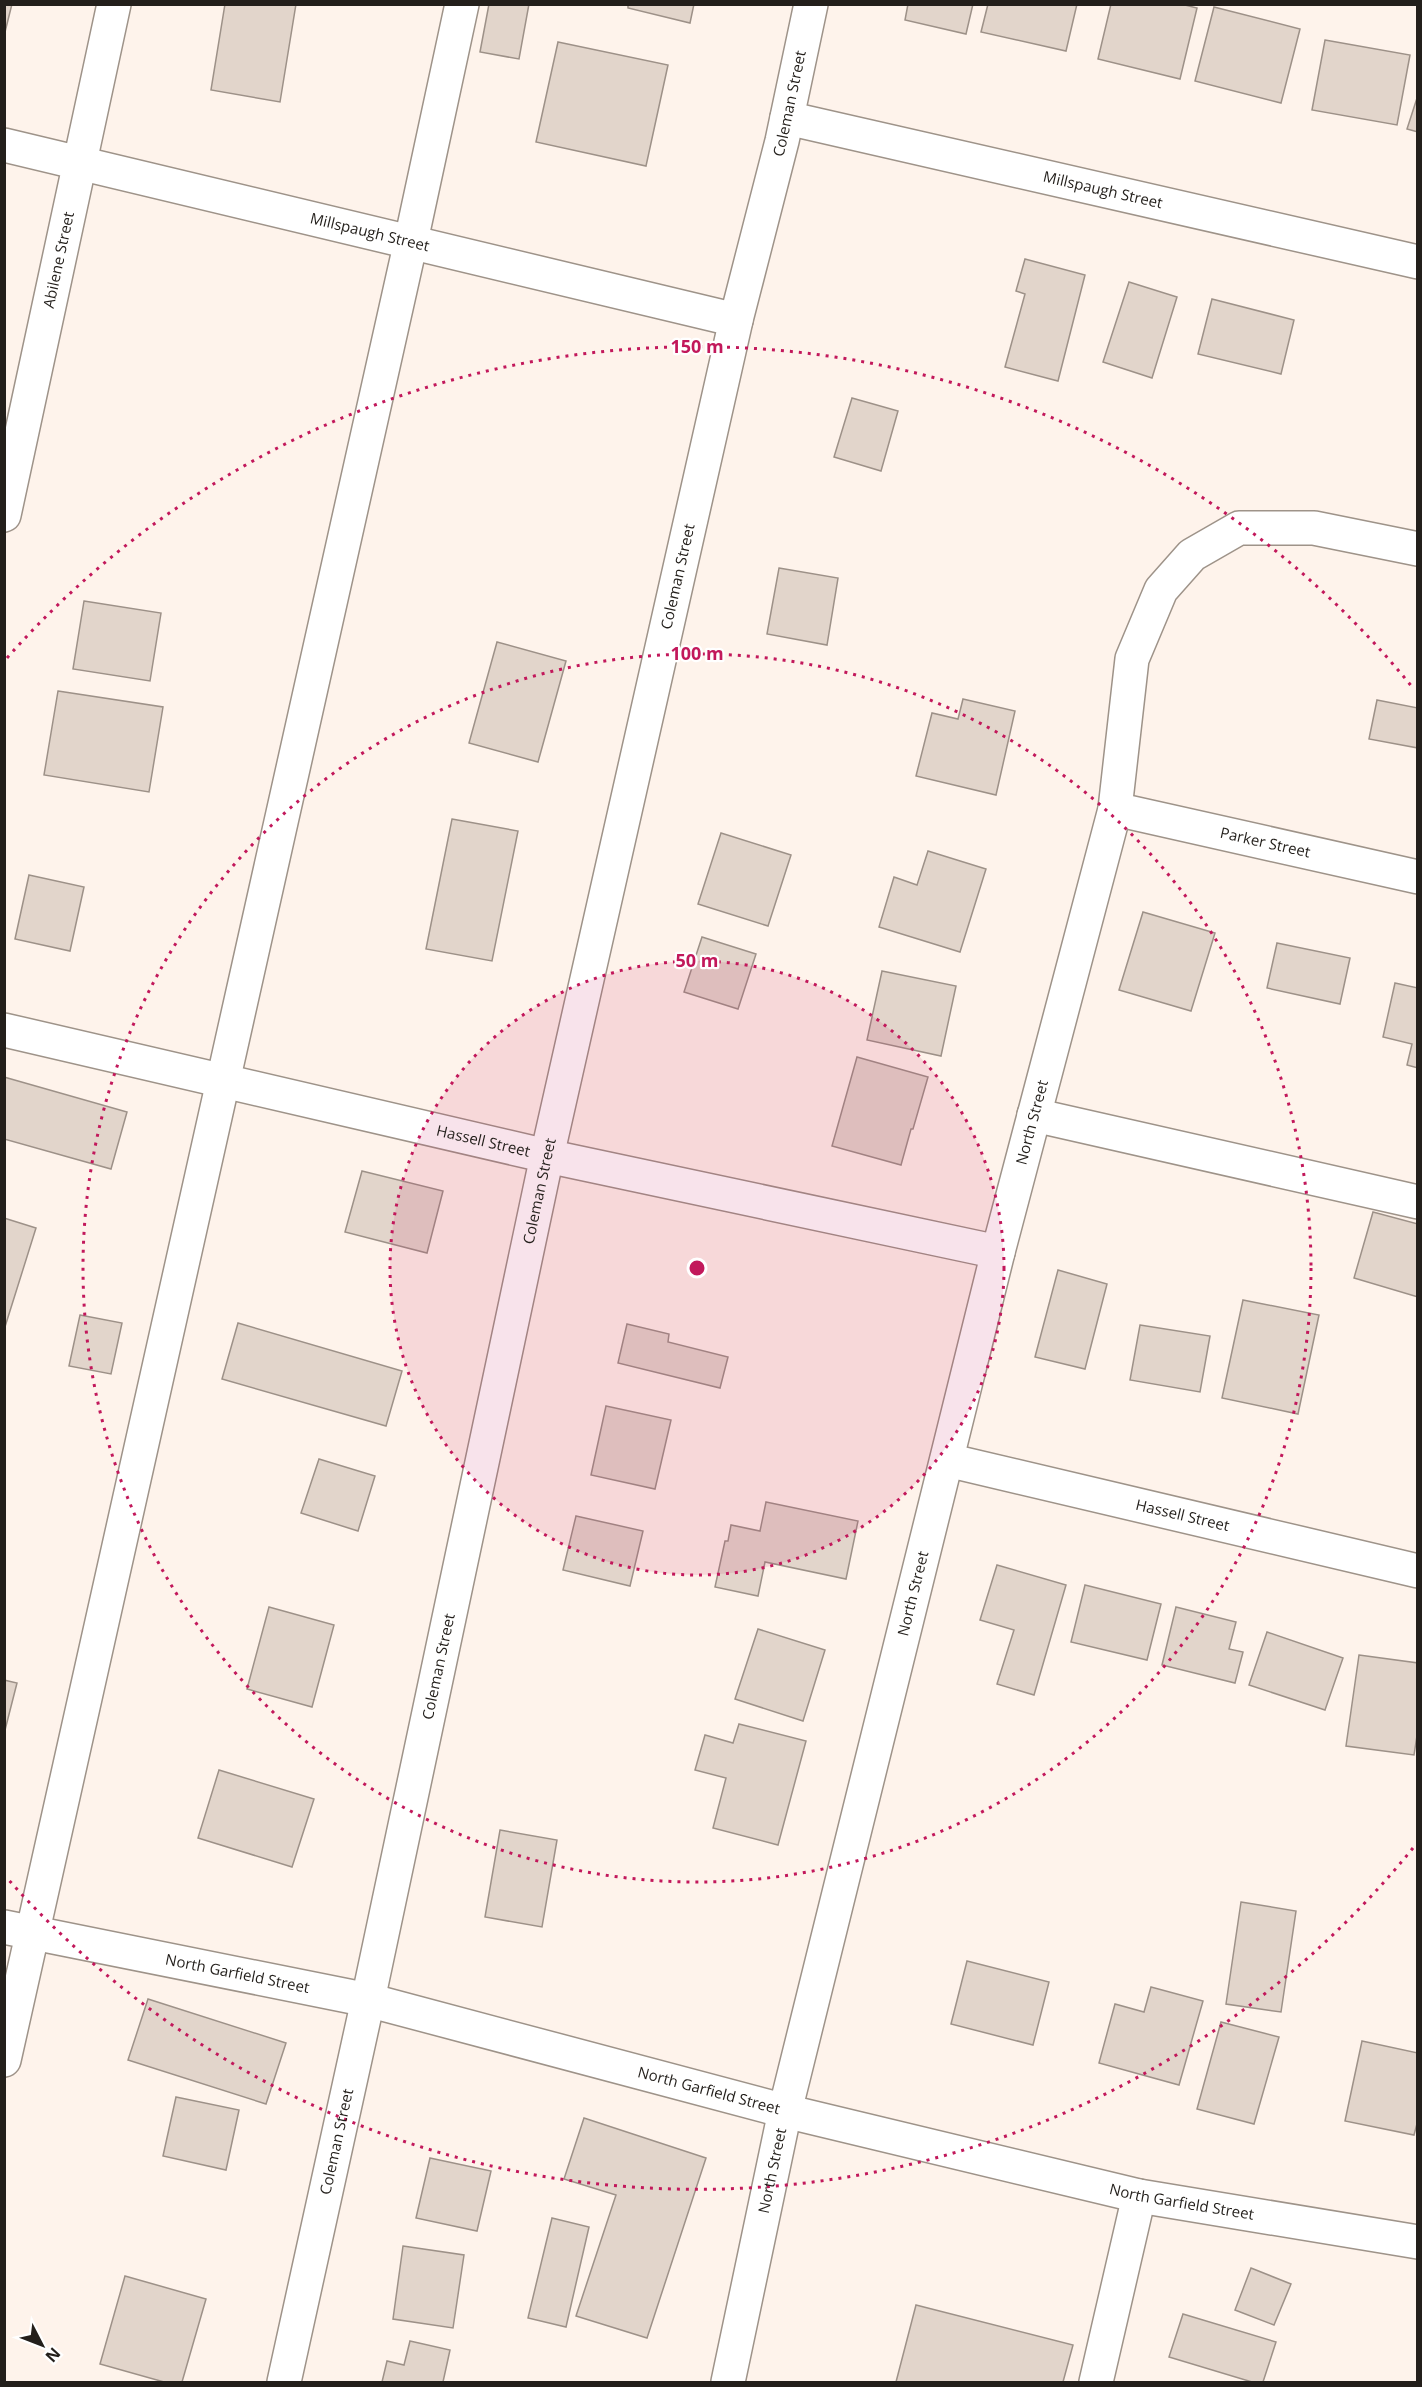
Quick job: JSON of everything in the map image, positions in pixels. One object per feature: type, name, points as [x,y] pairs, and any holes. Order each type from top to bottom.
[{"type":"street","name":"Abilene Street","points":[[4,515],[114,4]]},
{"type":"street","points":[[4,2060],[19,1930],[222,1080],[411,241],[462,4]]},
{"type":"street","name":"Coleman Street","points":[[284,2382],[368,2000],[547,1156],[736,320],[787,118],[811,4]]},
{"type":"street","name":"Millspaugh Street","points":[[787,118],[1418,262]]},
{"type":"street","name":"Millspaugh Street","points":[[4,145],[736,320]]},
{"type":"street","name":"North Street","points":[[728,2382],[785,2111],[998,1252],[1115,809],[1132,659],[1161,590],[1192,555],[1239,528],[1314,528],[1418,549]]},
{"type":"street","name":"Parker Street","points":[[1115,809],[1418,878]]},
{"type":"street","name":"Hassell Street","points":[[4,1030],[547,1156],[998,1252]]},
{"type":"street","points":[[1034,1115],[1418,1202]]},
{"type":"street","name":"Hassell Street","points":[[947,1460],[1418,1571]]},
{"type":"street","name":"North Garfield Street","points":[[19,1930],[368,2000],[785,2111],[1139,2196],[1418,2242]]},
{"type":"street","points":[[1096,2382],[1139,2196]]},
{"type":"building","points":[[4,4],[12,4],[4,36]]},
{"type":"building","points":[[225,4],[296,4],[280,102],[211,90]]},
{"type":"building","points":[[489,4],[529,4],[519,59],[480,52]]},
{"type":"building","points":[[628,4],[694,4],[690,23],[628,8]]},
{"type":"building","points":[[908,4],[973,4],[966,34],[905,20]]},
{"type":"building","points":[[988,4],[1077,4],[1066,51],[981,32]]},
{"type":"building","points":[[1111,4],[1181,4],[1197,8],[1180,79],[1098,59]]},
{"type":"building","points":[[1214,7],[1300,29],[1281,103],[1195,81]]},
{"type":"building","points":[[1325,40],[1410,55],[1397,125],[1312,110]]},
{"type":"building","points":[[558,42],[668,65],[646,166],[536,142]]},
{"type":"building","points":[[1418,95],[1418,132],[1407,129]]},
{"type":"building","points":[[1025,259],[1085,275],[1058,381],[1005,367],[1025,294],[1016,291]]},
{"type":"building","points":[[1129,282],[1177,297],[1152,378],[1103,362]]},
{"type":"building","points":[[1212,299],[1294,320],[1281,374],[1198,354]]},
{"type":"building","points":[[852,398],[898,411],[881,471],[834,457]]},
{"type":"building","points":[[779,568],[838,578],[827,645],[767,634]]},
{"type":"building","points":[[84,601],[161,613],[150,681],[73,669]]},
{"type":"building","points":[[497,642],[566,661],[538,762],[469,743]]},
{"type":"building","points":[[58,691],[163,707],[149,792],[44,775]]},
{"type":"building","points":[[963,699],[1015,711],[996,795],[916,776],[932,713],[958,719]]},
{"type":"building","points":[[1377,700],[1418,708],[1418,748],[1369,739]]},
{"type":"building","points":[[452,819],[518,831],[492,961],[426,949]]},
{"type":"building","points":[[721,833],[791,855],[768,926],[698,904]]},
{"type":"building","points":[[928,851],[986,869],[960,952],[879,927],[894,877],[917,885]]},
{"type":"building","points":[[29,875],[84,887],[70,951],[15,939]]},
{"type":"building","points":[[1143,912],[1215,933],[1191,1011],[1119,990]]},
{"type":"building","points":[[702,937],[756,954],[738,1009],[684,992]]},
{"type":"building","points":[[1277,943],[1350,958],[1340,1004],[1267,988]]},
{"type":"building","points":[[882,971],[956,986],[941,1056],[867,1040]]},
{"type":"building","points":[[1395,983],[1418,988],[1418,1068],[1407,1065],[1412,1044],[1383,1037]]},
{"type":"building","points":[[857,1057],[928,1077],[901,1165],[832,1146]]},
{"type":"building","points":[[4,1077],[127,1112],[111,1169],[4,1139]]},
{"type":"building","points":[[362,1171],[443,1191],[427,1253],[345,1232]]},
{"type":"building","points":[[1373,1212],[1418,1224],[1418,1297],[1354,1278]]},
{"type":"building","points":[[4,1218],[36,1228],[4,1330]]},
{"type":"building","points":[[1058,1270],[1107,1284],[1085,1369],[1035,1357]]},
{"type":"building","points":[[1243,1300],[1319,1315],[1298,1414],[1222,1398]]},
{"type":"building","points":[[80,1315],[122,1323],[111,1374],[69,1366]]},
{"type":"building","points":[[238,1323],[402,1371],[386,1426],[222,1379]]},
{"type":"building","points":[[627,1324],[669,1334],[668,1342],[728,1357],[720,1388],[618,1363]]},
{"type":"building","points":[[1140,1325],[1210,1336],[1200,1392],[1130,1380]]},
{"type":"building","points":[[606,1406],[671,1420],[655,1489],[591,1475]]},
{"type":"building","points":[[319,1459],[375,1476],[358,1531],[301,1513]]},
{"type":"building","points":[[766,1502],[858,1521],[846,1579],[765,1562],[758,1596],[715,1587],[725,1541],[728,1541],[731,1525],[760,1531]]},
{"type":"building","points":[[576,1516],[643,1531],[630,1586],[563,1570]]},
{"type":"building","points":[[997,1565],[1066,1585],[1034,1695],[997,1684],[1014,1630],[980,1620]]},
{"type":"building","points":[[1085,1585],[1161,1604],[1147,1660],[1071,1642]]},
{"type":"building","points":[[269,1607],[334,1625],[312,1707],[247,1689]]},
{"type":"building","points":[[1176,1607],[1236,1622],[1229,1649],[1243,1652],[1235,1683],[1162,1665]]},
{"type":"building","points":[[758,1629],[825,1650],[803,1721],[735,1699]]},
{"type":"building","points":[[1267,1632],[1343,1658],[1325,1710],[1249,1685]]},
{"type":"building","points":[[1359,1655],[1418,1663],[1418,1729],[1414,1755],[1346,1746]]},
{"type":"building","points":[[4,1680],[17,1683],[4,1734]]},
{"type":"building","points":[[739,1724],[806,1741],[778,1845],[713,1828],[726,1778],[695,1770],[705,1735],[733,1743]]},
{"type":"building","points":[[219,1770],[314,1799],[292,1867],[198,1838]]},
{"type":"building","points":[[500,1830],[557,1840],[542,1927],[485,1917]]},
{"type":"building","points":[[1241,1902],[1296,1911],[1281,2012],[1226,2004]]},
{"type":"building","points":[[967,1961],[1049,1982],[1033,2045],[951,2024]]},
{"type":"building","points":[[1151,1987],[1203,2001],[1179,2085],[1099,2063],[1115,2004],[1144,2012]]},
{"type":"building","points":[[148,1999],[286,2043],[266,2104],[128,2060]]},
{"type":"building","points":[[1221,2022],[1279,2037],[1254,2124],[1197,2109]]},
{"type":"building","points":[[1362,2041],[1418,2053],[1418,2120],[1414,2135],[1345,2121]]},
{"type":"building","points":[[176,2097],[239,2110],[226,2170],[163,2156]]},
{"type":"building","points":[[584,2118],[706,2158],[647,2338],[576,2316],[616,2195],[564,2179]]},
{"type":"building","points":[[430,2158],[491,2171],[477,2231],[416,2218]]},
{"type":"building","points":[[552,2218],[589,2227],[566,2327],[528,2318]]},
{"type":"building","points":[[403,2246],[464,2255],[453,2328],[393,2319]]},
{"type":"building","points":[[1251,2268],[1291,2284],[1274,2325],[1235,2310]]},
{"type":"building","points":[[125,2276],[206,2299],[182,2382],[164,2382],[100,2364]]},
{"type":"building","points":[[916,2305],[1073,2345],[1063,2382],[896,2382]]},
{"type":"building","points":[[1183,2314],[1276,2342],[1263,2382],[1252,2382],[1169,2357]]},
{"type":"building","points":[[410,2341],[450,2350],[443,2382],[382,2382],[387,2361],[404,2365]]}]
